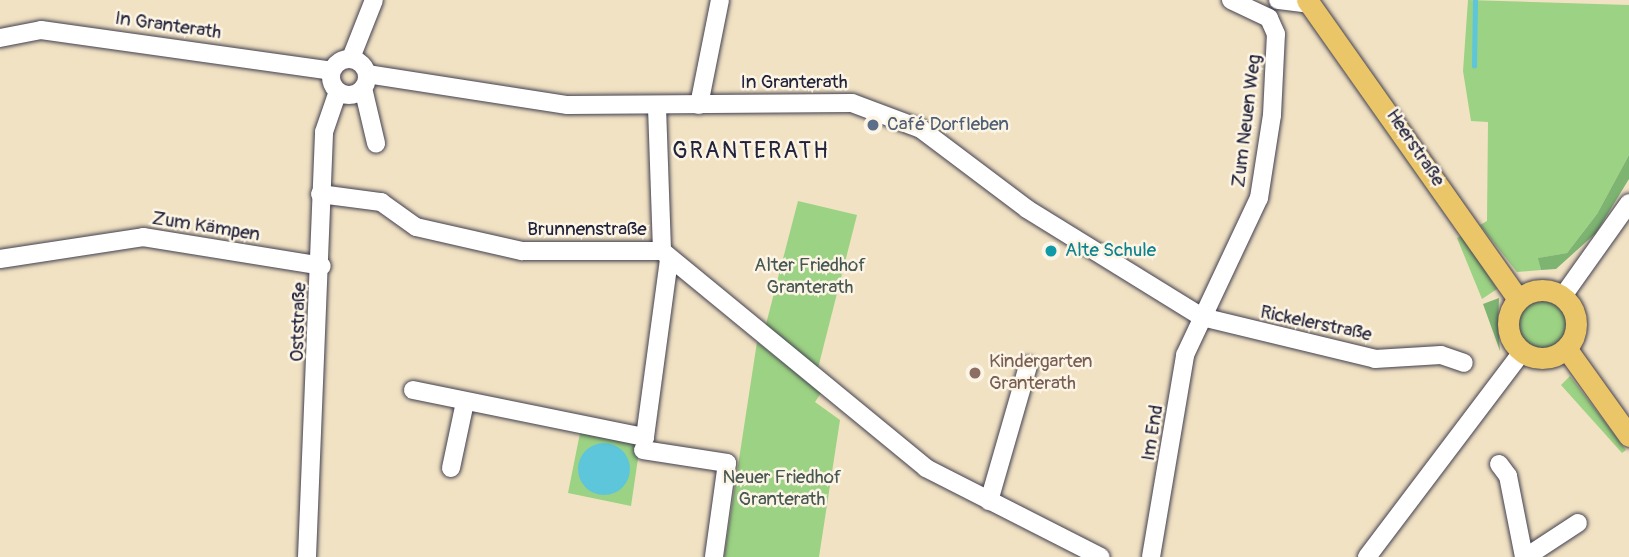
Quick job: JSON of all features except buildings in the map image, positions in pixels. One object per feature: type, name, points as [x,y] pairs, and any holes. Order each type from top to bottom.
[{"type":"main road","name":"Heerstraße","points":[[1309,2],[1518,299]]},
{"type":"main road","points":[[1541,289],[1563,296],[1576,322],[1566,348],[1541,358],[1522,352],[1508,324],[1518,299],[1541,289]]},
{"type":"main road","points":[[1566,348],[1629,436]]},
{"type":"street","points":[[338,91],[331,71],[351,58],[374,0]]},
{"type":"street","points":[[699,105],[720,0]]},
{"type":"street","name":"Zum Neuen Weg","points":[[1202,317],[1259,198],[1278,56],[1269,18],[1255,9],[1231,0]]},
{"type":"street","points":[[1278,0],[1309,2]]},
{"type":"street","name":"In Granterath","points":[[0,38],[41,30],[331,71]]},
{"type":"street","points":[[351,58],[365,81],[376,142]]},
{"type":"street","name":"In Granterath","points":[[338,91],[354,94],[365,81],[568,105],[657,107],[852,103],[895,114],[1027,209],[1202,317]]},
{"type":"street","name":"Oststraße","points":[[307,557],[322,266],[320,194],[324,132],[338,91]]},
{"type":"street","points":[[414,390],[645,437],[666,255],[657,107]]},
{"type":"street","name":"Brunnenstraße","points":[[320,194],[381,202],[416,227],[522,251],[666,255]]},
{"type":"street","points":[[1563,296],[1622,229],[1629,203]]},
{"type":"street","name":"Zum Kämpen","points":[[0,259],[142,237],[322,266]]},
{"type":"street","points":[[666,255],[926,468],[1101,557]]},
{"type":"street","name":"Rickelerstraße","points":[[1202,317],[1375,359],[1441,355],[1464,363]]},
{"type":"street","name":"Im End","points":[[1151,557],[1185,355],[1202,317]]},
{"type":"street","points":[[1367,557],[1522,352]]},
{"type":"street","points":[[989,501],[1028,366]]},
{"type":"street","points":[[451,468],[465,402]]},
{"type":"street","points":[[643,450],[727,463],[714,557]]},
{"type":"street","points":[[1499,464],[1508,476],[1525,557],[1578,523]]},
{"type":"green space","points":[[1468,0],[1629,5],[1629,155],[1597,214],[1567,253],[1539,258],[1541,270],[1517,272],[1480,225],[1487,221],[1488,122],[1471,121],[1463,71]]},
{"type":"green space","points":[[1629,155],[1629,179],[1596,233],[1556,269],[1541,270],[1538,258],[1567,253],[1597,214]]},
{"type":"green space","name":"Alter Friedhof Granterath","points":[[798,201],[857,215],[817,372],[765,328]]},
{"type":"green space","points":[[1463,235],[1497,289],[1482,299],[1457,238]]},
{"type":"green space","points":[[1543,297],[1562,305],[1570,324],[1562,343],[1543,351],[1524,343],[1516,324],[1524,305]]},
{"type":"green space","points":[[1499,298],[1498,324],[1500,351],[1483,304]]},
{"type":"green space","name":"Neuer Friedhof Granterath","points":[[757,342],[821,393],[815,402],[840,420],[819,557],[724,557]]},
{"type":"green space","points":[[1570,376],[1626,450],[1622,453],[1561,385]]},
{"type":"green space","points":[[580,433],[640,445],[631,506],[568,493]]},
{"type":"water","points":[[604,443],[623,450],[630,469],[623,488],[604,495],[585,488],[578,469],[585,450]]},
{"type":"waterway","points":[[1474,66],[1475,0]]},
{"type":"place","name":"Café Dorfleben","points":[[873,125]]},
{"type":"place","name":"Alte Schule","points":[[1051,251]]},
{"type":"place","name":"Kindergarten Granterath","points":[[975,373]]},
{"type":"district","name":"GRANTERATH","points":[[751,151]]}]
